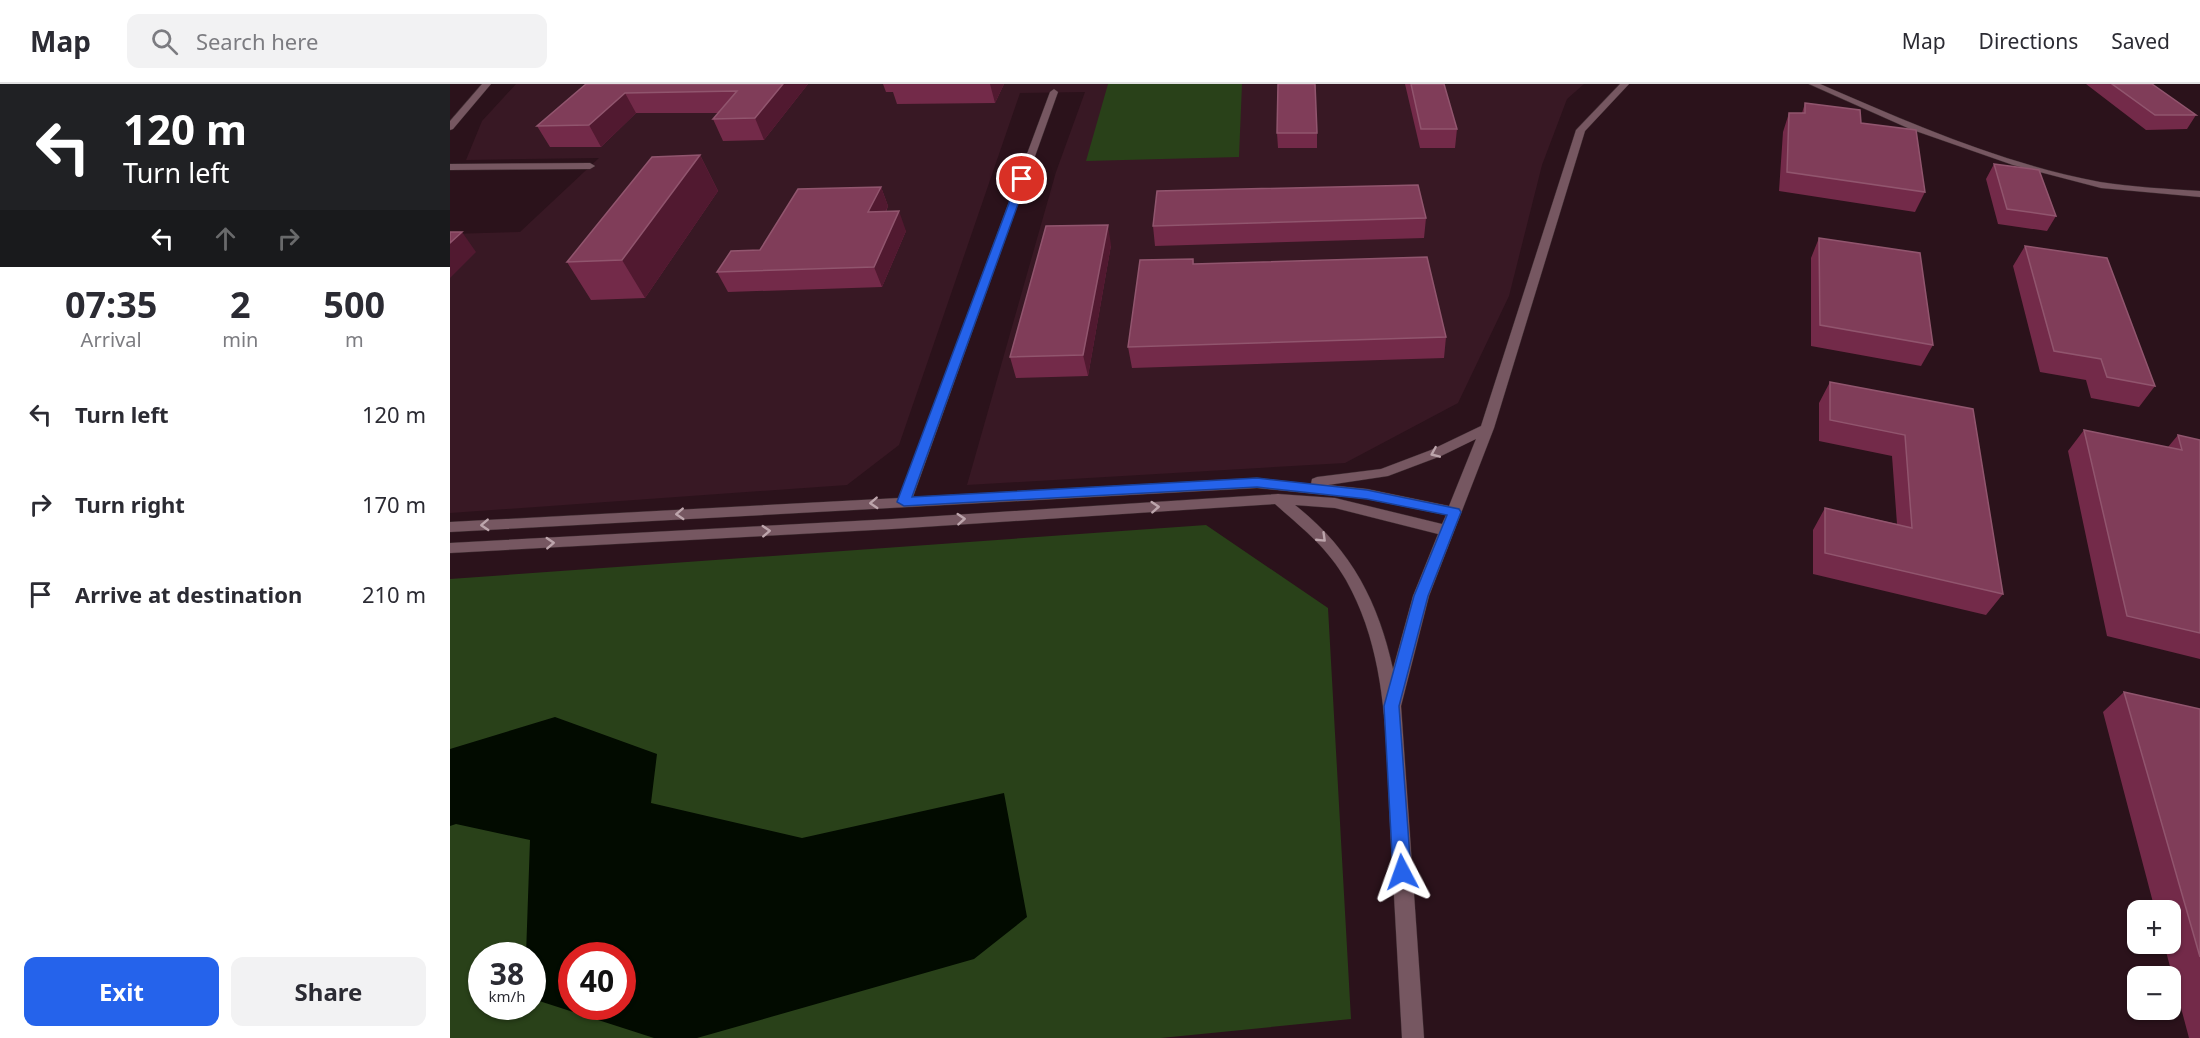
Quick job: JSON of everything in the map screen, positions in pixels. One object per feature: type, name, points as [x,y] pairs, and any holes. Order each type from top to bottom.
[{"type":"street","points":[[450,127],[487,84]]},
{"type":"street","points":[[1392,706],[1421,596],[1487,428],[1581,130],[1625,84]]},
{"type":"street","points":[[1813,84],[1926,133],[2003,159],[2086,182],[2122,188],[2200,194]]},
{"type":"street","points":[[904,502],[1054,92]]},
{"type":"street","points":[[450,167],[590,166]]},
{"type":"street","points":[[1297,485],[1383,473],[1436,453],[1487,428]]},
{"type":"street","points":[[450,527],[1257,483],[1297,485],[1367,494],[1455,512]]},
{"type":"street","points":[[450,548],[1278,499],[1335,503],[1448,531]]},
{"type":"street","points":[[1278,499],[1327,541],[1364,597],[1384,662],[1392,706],[1413,1038]]},
{"type":"shaded area","points":[[516,84],[1584,84],[1567,99],[1542,165],[1509,296],[1458,403],[1345,463],[967,485],[1056,172],[1085,92],[1020,93],[899,445],[847,485],[450,513],[450,234],[520,232],[599,158],[466,160],[482,121]]},
{"type":"shaded area","points":[[555,717],[657,754],[651,803],[802,838],[1004,793],[1027,917],[974,959],[697,1038],[654,1038],[598,1020],[636,1020],[636,942],[558,942],[558,1007],[546,1003],[546,942],[526,942],[530,840],[456,824],[450,826],[450,749]]},
{"type":"green space","points":[[1108,84],[1242,84],[1239,157],[1086,161]]},
{"type":"green space","points":[[1206,525],[1328,608],[1351,1019],[1161,1038],[450,1038],[450,579]]},
{"type":"building","points":[[586,84],[783,84],[755,118],[713,119],[737,91],[625,93],[589,125],[537,126]]},
{"type":"building","points":[[1278,84],[1315,84],[1317,133],[1277,133]]},
{"type":"building","points":[[1411,84],[1444,84],[1457,129],[1421,129]]},
{"type":"building","points":[[2112,84],[2152,84],[2196,115],[2155,115]]},
{"type":"building","points":[[1805,103],[1860,110],[1861,123],[1916,130],[1925,192],[1787,172],[1789,113],[1805,113]]},
{"type":"building","points":[[700,155],[622,260],[567,262],[652,157]]},
{"type":"building","points":[[1994,164],[2039,170],[2056,216],[2007,209]]},
{"type":"building","points":[[1418,185],[1426,218],[1153,226],[1157,191]]},
{"type":"building","points":[[881,187],[868,212],[899,211],[874,267],[717,272],[731,251],[760,250],[798,189]]},
{"type":"building","points":[[1108,225],[1083,355],[1010,357],[1046,226]]},
{"type":"building","points":[[450,232],[462,232],[450,243]]},
{"type":"building","points":[[1819,238],[1920,253],[1933,345],[1820,325]]},
{"type":"building","points":[[2025,246],[2107,258],[2155,386],[2107,377],[2101,359],[2054,351]]},
{"type":"building","points":[[1427,257],[1446,337],[1128,347],[1140,260],[1193,259],[1193,264]]},
{"type":"building","points":[[1830,382],[1973,409],[2003,594],[1825,553],[1825,508],[1912,528],[1905,435],[1830,420]]},
{"type":"building","points":[[2084,430],[2182,450],[2178,435],[2200,440],[2200,633],[2127,616]]},
{"type":"building","points":[[2124,692],[2200,709],[2200,957]]},
{"type":"route","points":[[1022,179],[904,502],[1257,483],[1297,485],[1367,494],[1455,512],[1421,596],[1392,706],[1402,872]]}]
